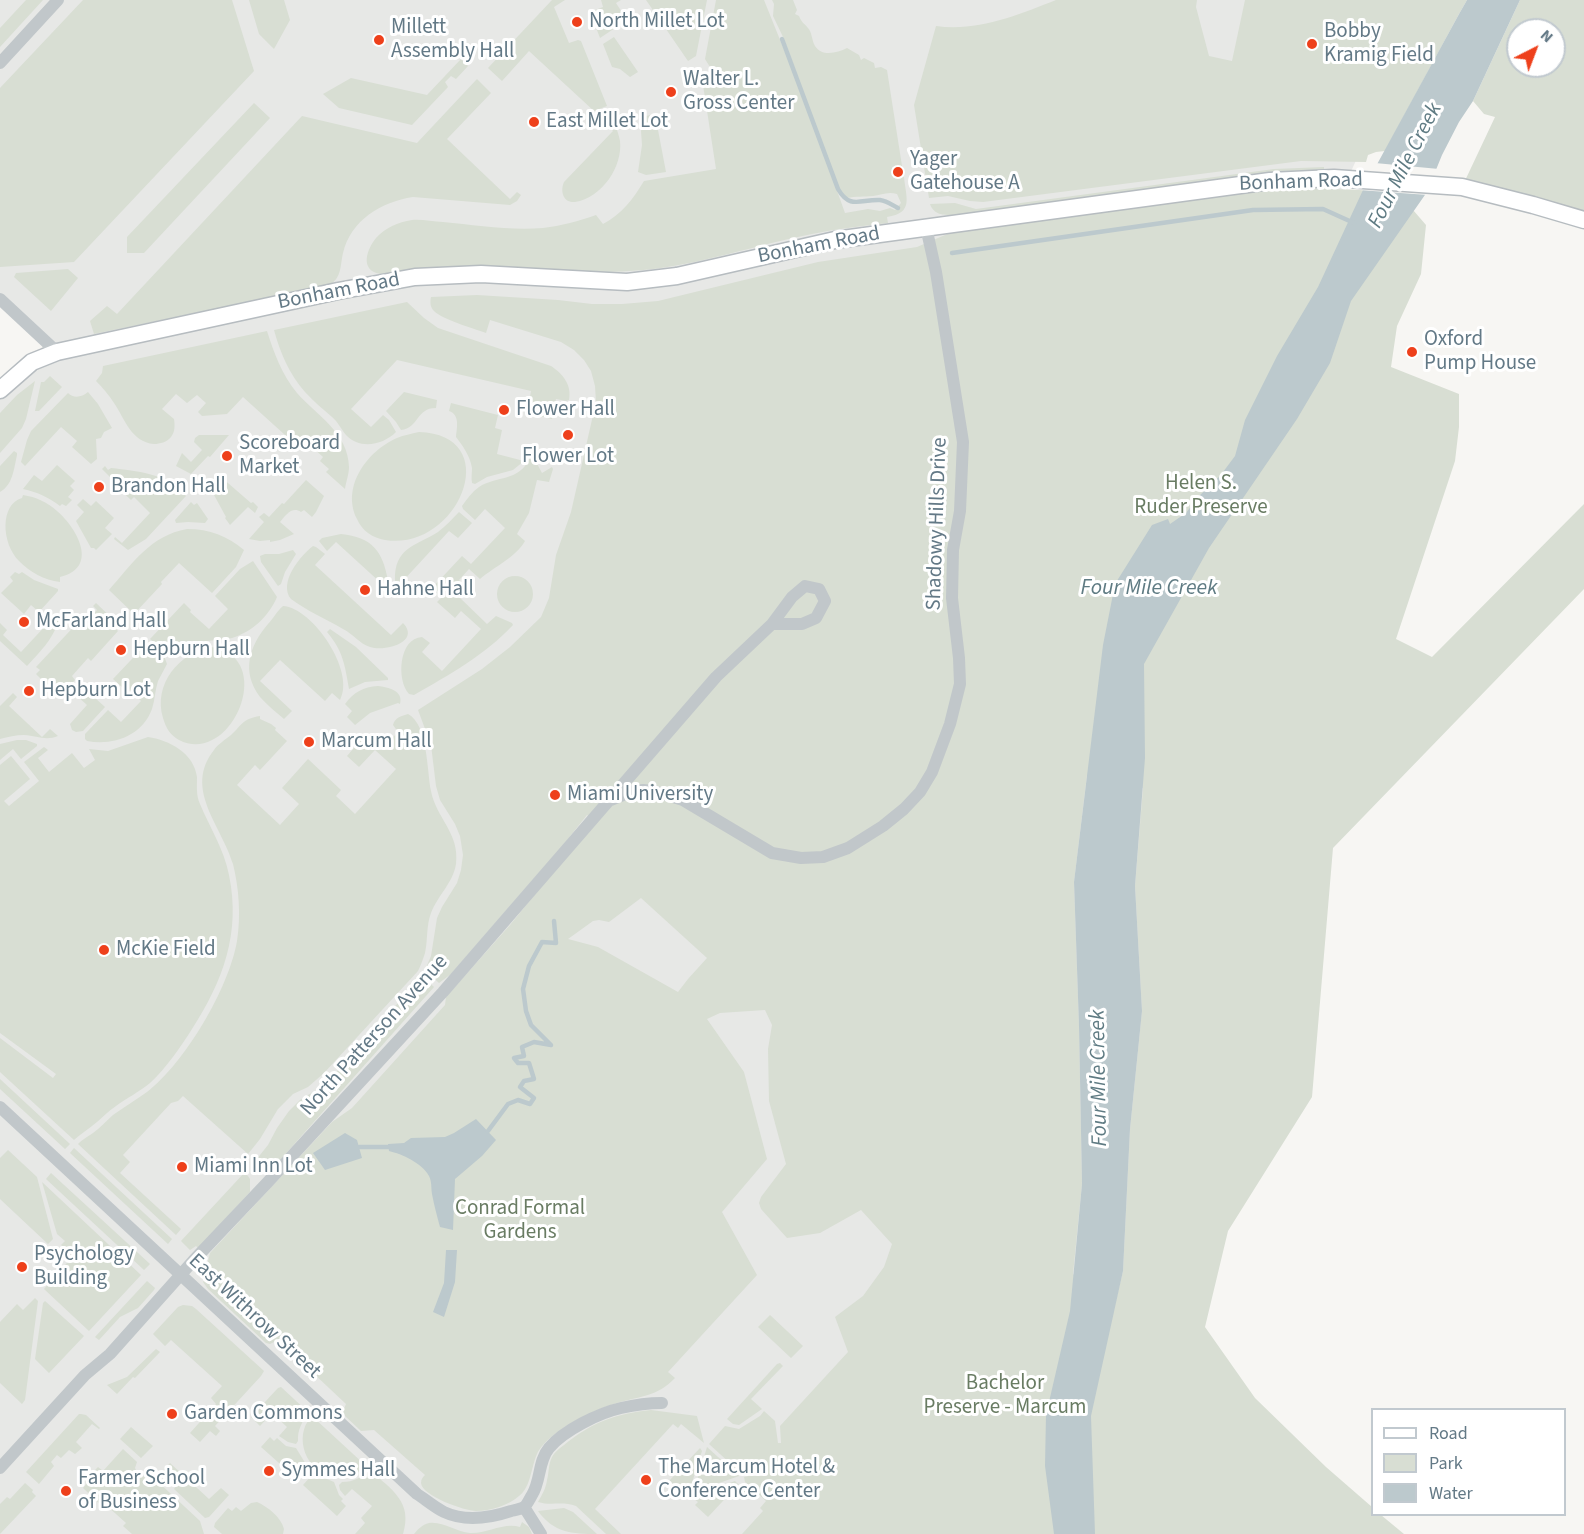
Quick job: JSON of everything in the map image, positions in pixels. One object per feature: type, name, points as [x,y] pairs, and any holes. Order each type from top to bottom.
[{"type":"street","points":[[0,63],[58,0]]},
{"type":"street","name":"Bonham Road","points":[[0,390],[32,362],[57,352],[339,291],[415,277],[481,274],[627,282],[677,276],[835,240],[1270,181],[1334,178],[1462,187],[1533,204],[1584,220]]},
{"type":"street","name":"Shadowy Hills Drive","points":[[609,800],[633,791],[643,790],[683,800],[772,853],[801,858],[823,858],[848,848],[883,826],[920,792],[932,772],[950,724],[960,684],[952,598],[953,550],[960,511],[963,442],[936,272],[926,227]]},
{"type":"street","points":[[0,299],[57,352]]},
{"type":"street","name":"North Patterson Avenue","points":[[0,1468],[85,1375],[110,1354],[180,1275],[443,992],[716,677],[772,624]]},
{"type":"street","name":"East Withrow Street","points":[[0,1107],[417,1494],[444,1512],[472,1519],[498,1516],[524,1507]]},
{"type":"street","points":[[541,1534],[524,1507],[538,1482],[542,1460],[547,1450],[574,1428],[599,1416],[619,1408],[662,1403]]},
{"type":"shaded area","name":"Miami University","points":[[0,0],[1429,0],[1348,178],[1288,396],[1075,1534],[0,1534],[0,392],[32,362],[48,338],[0,297]]},
{"type":"green space","points":[[26,0],[43,0],[0,47],[0,28]]},
{"type":"green space","points":[[83,0],[232,0],[254,71],[74,262],[0,267],[0,88]]},
{"type":"green space","points":[[249,0],[284,0],[290,20],[274,49],[259,34]]},
{"type":"green space","points":[[552,0],[565,0],[554,7],[569,43],[581,41],[607,106],[594,111],[529,51],[502,81],[488,68]]},
{"type":"green space","points":[[601,0],[621,0],[616,3],[627,20],[600,38],[590,12],[603,7]]},
{"type":"green space","points":[[646,0],[707,0],[696,56],[688,61]]},
{"type":"green space","points":[[716,0],[764,0],[807,107],[845,213],[868,209],[880,211],[890,208],[895,210],[901,203],[897,194],[894,193],[847,198],[839,189],[784,39],[773,16],[772,0],[793,0],[797,10],[795,14],[809,30],[815,46],[822,52],[834,52],[847,48],[859,55],[861,60],[864,58],[874,63],[875,68],[881,67],[887,70],[902,166],[892,167],[893,178],[904,177],[907,198],[905,208],[896,215],[887,217],[888,223],[791,238],[685,264],[643,270],[588,272],[449,266],[380,274],[369,268],[368,253],[376,238],[383,231],[402,222],[420,220],[531,229],[563,225],[596,215],[603,224],[626,206],[644,181],[716,169],[703,85],[713,83],[710,67],[705,59]]},
{"type":"green space","points":[[1056,0],[1197,0],[1196,7],[1209,56],[1232,61],[1245,0],[1467,0],[1385,151],[1368,155],[1366,162],[1301,161],[983,202],[948,196],[929,198],[914,105],[936,26],[967,27],[997,21]]},
{"type":"green space","points":[[1520,0],[1584,0],[1584,220],[1462,187],[1495,117],[1484,114],[1473,101],[1506,30],[1506,78],[1566,78],[1566,18],[1512,18]]},
{"type":"green space","points":[[614,37],[638,72],[630,77],[620,69],[612,67],[603,44]]},
{"type":"green space","points":[[461,59],[468,66],[456,79],[451,76],[445,82],[448,87],[412,125],[339,108],[323,94],[351,78],[427,95]]},
{"type":"green space","points":[[477,79],[491,93],[447,139],[510,199],[517,192],[521,195],[517,201],[510,205],[413,197],[401,199],[379,208],[360,222],[347,241],[338,275],[329,285],[94,334],[90,321],[107,306],[117,314],[302,116],[417,143]]},
{"type":"green space","points":[[254,103],[270,118],[144,253],[127,253],[127,237]]},
{"type":"green space","points":[[609,110],[620,141],[618,161],[614,170],[602,188],[594,194],[575,202],[568,201],[563,193],[564,182],[613,131],[597,114]]},
{"type":"green space","points":[[655,114],[666,172],[646,175],[638,172],[642,145],[641,131],[646,116]]},
{"type":"green space","points":[[1324,167],[1324,170],[953,215],[936,212],[930,204],[955,203],[976,209],[1274,169]]},
{"type":"green space","points":[[1262,187],[1363,190],[1407,203],[1426,225],[1421,274],[1397,326],[1391,367],[1459,394],[1459,427],[1455,461],[1396,639],[1432,657],[1584,504],[1584,589],[1333,848],[1312,1097],[1228,1231],[1205,1327],[1255,1398],[1326,1467],[1371,1506],[1371,1516],[1382,1516],[1404,1534],[742,1534],[763,1511],[760,1508],[766,1501],[745,1482],[744,1477],[762,1473],[762,1471],[743,1475],[709,1444],[725,1426],[739,1429],[764,1411],[775,1421],[778,1443],[781,1443],[780,1426],[848,1352],[835,1317],[863,1296],[884,1267],[892,1244],[861,1210],[820,1233],[787,1238],[761,1209],[759,1203],[761,1197],[786,1164],[769,1101],[768,1049],[772,1025],[765,1010],[720,1013],[707,1019],[744,1072],[767,1159],[722,1212],[757,1275],[668,1372],[675,1378],[662,1389],[595,1411],[559,1431],[540,1449],[523,1492],[505,1505],[476,1511],[454,1506],[428,1493],[421,1483],[425,1475],[374,1430],[361,1431],[344,1415],[346,1404],[278,1340],[270,1344],[266,1343],[203,1282],[208,1275],[204,1271],[210,1253],[332,1122],[352,1108],[445,1005],[446,997],[596,823],[587,815],[451,974],[439,983],[425,970],[431,956],[437,918],[457,883],[463,855],[460,836],[455,824],[440,800],[431,745],[418,710],[482,669],[510,647],[541,617],[549,598],[556,555],[571,512],[596,402],[591,371],[574,350],[561,342],[490,320],[486,333],[458,324],[434,311],[431,297],[477,295],[592,304],[658,301],[818,262],[917,247],[952,232]],"holes":[[[1087,775],[1143,788],[1135,886],[1142,1011],[1130,1129],[1123,1271],[1114,1309],[1073,1274],[1082,1184],[1074,882]],[[641,898],[707,958],[678,992],[598,947],[568,939],[593,921],[609,922]]]},
{"type":"green space","points":[[68,269],[78,278],[51,311],[14,277],[16,273]]},
{"type":"green space","points":[[407,302],[438,328],[551,366],[566,380],[569,400],[556,399],[552,419],[527,413],[531,391],[397,360],[351,409],[371,427],[383,415],[396,432],[378,443],[365,444],[352,440],[334,419],[311,399],[294,378],[274,330]]},
{"type":"green space","points":[[267,331],[287,379],[297,393],[337,434],[343,444],[349,467],[345,489],[326,472],[329,469],[320,461],[323,457],[302,438],[295,444],[243,397],[227,414],[202,416],[198,412],[206,403],[197,395],[187,403],[176,394],[162,409],[174,419],[173,433],[165,441],[154,444],[134,434],[110,397],[96,381],[102,373],[103,366]]},
{"type":"green space","points":[[50,376],[62,387],[39,411],[35,411],[41,382]]},
{"type":"green space","points":[[35,381],[22,428],[0,453],[0,413],[17,395]]},
{"type":"green space","points":[[88,392],[112,428],[104,432],[101,438],[96,439],[97,459],[91,464],[72,447],[77,441],[61,427],[25,466],[21,462],[31,431],[68,393],[78,397]]},
{"type":"green space","points":[[404,392],[437,400],[436,408],[425,411],[411,426],[401,430],[386,411]]},
{"type":"green space","points":[[451,403],[498,415],[495,428],[502,430],[497,454],[524,461],[513,470],[487,477],[475,484],[472,483],[471,464],[466,451],[456,437],[455,415],[449,411]]},
{"type":"green space","points":[[419,432],[446,438],[461,452],[466,471],[462,492],[451,512],[433,529],[411,539],[376,538],[365,530],[357,519],[352,495],[355,483],[367,461],[386,444],[405,435]]},
{"type":"green space","points":[[199,435],[229,435],[191,474],[176,466],[182,453],[191,462],[202,450],[194,442]]},
{"type":"green space","points":[[14,451],[17,455],[12,476],[8,485],[0,492],[0,466]]},
{"type":"green space","points":[[529,459],[535,460],[542,473],[552,467],[553,469],[549,482],[537,480],[529,513],[517,534],[525,541],[521,547],[480,579],[469,569],[459,580],[467,587],[463,591],[437,591],[433,587],[462,556],[471,564],[505,528],[485,509],[475,520],[462,506],[479,487],[514,475],[525,466]]},
{"type":"green space","points":[[57,465],[75,481],[70,486],[74,490],[68,497],[72,500],[66,506],[62,504],[60,506],[42,495],[23,489],[34,475],[42,481]]},
{"type":"green space","points":[[105,466],[108,470],[111,468],[131,470],[159,477],[176,485],[184,491],[186,496],[146,539],[128,550],[114,539],[115,537],[122,543],[150,513],[134,497],[131,500],[113,483],[114,481],[102,469]]},
{"type":"green space","points":[[221,477],[258,507],[255,513],[248,507],[230,525],[209,490]]},
{"type":"green space","points":[[306,480],[324,496],[312,517],[304,510],[292,511],[280,522],[294,534],[270,542],[270,540],[249,539],[264,522],[259,517],[264,513],[269,517]]},
{"type":"green space","points":[[23,495],[41,500],[53,508],[65,519],[77,537],[82,557],[79,565],[72,572],[60,577],[60,582],[28,569],[19,561],[9,544],[6,535],[7,516],[10,508]]},
{"type":"green space","points":[[83,499],[91,506],[96,501],[114,518],[105,528],[112,534],[96,550],[91,548],[76,521],[84,512],[77,505]]},
{"type":"green space","points":[[191,502],[194,505],[197,503],[208,519],[205,523],[176,523],[175,520]]},
{"type":"green space","points":[[459,512],[472,523],[458,538],[449,531],[401,583],[395,581],[398,561],[402,554],[438,532]]},
{"type":"green space","points":[[187,529],[218,534],[244,550],[236,567],[212,593],[179,563],[134,614],[109,590],[134,561],[153,544],[174,532]]},
{"type":"green space","points":[[341,534],[361,538],[374,547],[383,561],[388,581],[382,581],[382,584],[336,542],[327,551],[319,541],[322,538]]},
{"type":"green space","points":[[313,546],[325,554],[315,565],[391,635],[403,623],[408,635],[404,640],[392,647],[370,647],[291,599],[287,585],[292,570]]},
{"type":"green space","points":[[293,550],[296,554],[278,586],[261,562],[260,556]]},
{"type":"green space","points":[[253,561],[277,597],[269,611],[253,627],[232,638],[195,644],[174,655],[166,653],[150,639],[184,603],[191,610],[190,612],[209,629],[228,609],[215,596],[240,569]]},
{"type":"green space","points":[[15,572],[19,574],[22,572],[58,591],[39,612],[31,605],[24,614],[1,593],[13,581],[10,577]]},
{"type":"green space","points":[[515,576],[528,581],[533,594],[528,607],[515,612],[502,607],[497,594],[502,581]]},
{"type":"green space","points":[[458,596],[487,624],[496,616],[513,625],[491,646],[466,664],[414,695],[409,694],[402,679],[401,670],[408,644],[422,637],[430,643],[422,652],[442,671],[481,629],[461,611],[455,618],[437,602],[442,597]]},
{"type":"green space","points":[[96,603],[116,622],[113,626],[118,631],[91,661],[88,658],[72,676],[75,680],[59,698],[55,698],[45,689],[48,686],[36,674],[40,670],[36,667],[81,619],[85,623],[97,610],[93,606]]},
{"type":"green space","points":[[283,606],[295,609],[307,618],[329,643],[342,674],[343,688],[340,700],[332,693],[325,701],[280,660],[260,681],[292,711],[284,719],[260,697],[254,688],[249,669],[256,641]]},
{"type":"green space","points":[[47,609],[59,621],[49,640],[27,666],[0,641],[0,623],[7,630],[3,635],[21,652],[49,622],[42,615]]},
{"type":"green space","points":[[330,629],[356,647],[388,680],[365,682],[349,689],[337,646],[327,632]]},
{"type":"green space","points":[[148,642],[164,656],[167,664],[158,681],[153,706],[147,718],[141,726],[125,737],[107,742],[87,741],[85,734],[108,710],[121,722],[141,701],[125,685],[123,688],[113,679]]},
{"type":"green space","points":[[211,647],[231,655],[242,669],[244,688],[240,707],[230,725],[216,738],[198,744],[179,740],[169,731],[163,718],[161,705],[165,682],[179,663],[199,650]]},
{"type":"green space","points":[[378,686],[397,693],[400,696],[400,704],[370,713],[355,725],[347,717],[352,711],[345,704],[359,691]]},
{"type":"green space","points":[[83,687],[105,707],[83,731],[76,732],[72,730],[70,724],[87,705],[76,695]]},
{"type":"green space","points":[[13,693],[17,697],[9,706],[42,737],[50,729],[58,736],[45,738],[21,735],[0,739],[0,706]]},
{"type":"green space","points":[[408,714],[415,719],[423,738],[431,791],[451,834],[456,853],[456,864],[452,877],[431,913],[425,953],[419,969],[324,1073],[308,1087],[293,1094],[278,1109],[248,1154],[183,1096],[171,1103],[123,1155],[130,1162],[120,1173],[181,1229],[176,1235],[78,1144],[113,1115],[147,1092],[176,1063],[215,1002],[232,960],[239,922],[237,883],[228,850],[203,793],[202,779],[205,765],[216,748],[243,722],[260,716],[260,719],[276,728],[275,730],[287,741],[260,770],[255,765],[237,785],[280,825],[299,804],[282,788],[308,759],[341,790],[336,796],[355,814],[396,769],[375,750],[359,767],[347,756],[365,735],[372,736],[384,747],[398,732],[393,725],[395,720]]},
{"type":"green space","name":"McKie Field","points":[[148,737],[164,741],[179,749],[191,761],[195,769],[199,801],[227,865],[232,896],[231,937],[227,956],[213,993],[192,1029],[162,1071],[150,1083],[113,1108],[74,1140],[0,1072],[0,1038],[53,1078],[56,1074],[0,1033],[0,765],[11,756],[30,779],[4,801],[9,806],[39,781],[24,762],[44,747],[48,750],[38,758],[49,772],[72,753],[84,768],[95,760],[89,749],[108,751]]},
{"type":"green space","points":[[26,740],[37,746],[21,759],[13,749],[0,760],[0,744]]},
{"type":"green space","points":[[422,976],[434,987],[273,1168],[262,1166],[256,1160],[289,1111],[300,1100],[326,1084]]},
{"type":"green space","points":[[0,1079],[70,1144],[65,1149],[0,1089]]},
{"type":"green space","points":[[74,1148],[172,1239],[168,1244],[70,1153]]},
{"type":"green space","points":[[8,1150],[37,1177],[53,1239],[48,1244],[0,1199],[0,1158]]},
{"type":"green space","points":[[245,1172],[250,1179],[250,1192],[198,1248],[196,1246],[190,1250],[181,1241]]},
{"type":"green space","points":[[51,1173],[150,1264],[144,1270],[46,1179]]},
{"type":"green space","points":[[42,1182],[141,1275],[89,1331],[44,1289],[73,1256],[61,1245],[65,1241],[57,1234]]},
{"type":"green space","points":[[147,1281],[155,1288],[138,1308],[120,1317],[99,1340],[95,1337]]},
{"type":"green space","points":[[35,1298],[38,1301],[25,1400],[22,1404],[0,1383],[0,1322],[17,1304],[23,1310]]},
{"type":"green space","points":[[45,1301],[84,1336],[49,1373],[35,1359]]},
{"type":"green space","points":[[183,1305],[196,1309],[264,1371],[215,1426],[220,1431],[216,1436],[210,1431],[200,1442],[190,1433],[216,1404],[211,1398],[222,1386],[171,1340],[165,1346],[153,1334],[178,1307]]},
{"type":"green space","points":[[770,1315],[803,1346],[791,1358],[758,1327]]},
{"type":"green space","points":[[156,1349],[160,1352],[117,1394],[107,1385],[127,1377]]},
{"type":"green space","points":[[780,1363],[783,1366],[751,1399],[762,1409],[739,1425],[727,1419],[777,1364]]},
{"type":"green space","points":[[281,1387],[308,1412],[298,1433],[296,1444],[279,1436],[287,1427],[272,1413],[260,1426],[251,1417]]},
{"type":"green space","points":[[651,1410],[697,1416],[704,1443],[681,1424],[678,1428],[673,1424],[595,1509],[621,1534],[606,1534],[576,1506],[538,1502],[546,1486],[551,1460],[560,1448],[598,1423],[617,1416]]},
{"type":"green space","points":[[79,1414],[86,1415],[100,1428],[92,1424],[76,1442],[82,1448],[75,1454],[69,1450],[61,1458],[57,1455],[51,1462],[54,1466],[39,1484],[26,1472]]},
{"type":"green space","points":[[311,1417],[365,1465],[364,1469],[349,1476],[333,1477],[316,1468],[309,1461],[303,1443],[303,1434]]},
{"type":"green space","points":[[131,1427],[153,1446],[141,1458],[120,1439]]},
{"type":"green space","points":[[270,1437],[274,1441],[277,1438],[286,1446],[296,1448],[307,1466],[297,1479],[261,1447]]},
{"type":"green space","points":[[707,1447],[739,1476],[702,1489],[696,1484]]},
{"type":"green space","points":[[700,1448],[702,1451],[691,1486],[686,1491],[682,1488],[680,1490],[669,1481]]},
{"type":"green space","points":[[123,1449],[137,1462],[135,1468],[138,1474],[145,1477],[150,1474],[200,1521],[204,1534],[132,1534],[123,1526],[126,1523],[106,1505],[103,1507],[83,1488],[91,1478],[89,1476],[98,1467],[103,1471]]},
{"type":"green space","points":[[170,1463],[209,1499],[221,1488],[229,1495],[209,1517],[205,1518],[174,1489],[177,1485],[162,1472]]},
{"type":"green space","points":[[371,1471],[393,1491],[403,1505],[405,1523],[403,1534],[355,1534],[365,1523],[361,1518],[372,1506],[352,1489],[345,1496],[339,1485]]},
{"type":"green space","points":[[315,1474],[334,1482],[343,1499],[341,1501],[346,1506],[337,1516],[303,1485]]},
{"type":"green space","points":[[735,1481],[746,1492],[745,1494],[736,1487],[708,1517],[695,1505],[698,1502],[694,1499],[699,1494]]},
{"type":"green space","points":[[25,1483],[36,1496],[0,1534],[0,1504],[7,1497],[10,1499]]},
{"type":"green space","points":[[257,1502],[277,1517],[284,1529],[283,1534],[222,1534],[214,1527],[228,1508],[232,1511],[236,1507],[241,1511],[251,1503]]},
{"type":"green space","points":[[564,1508],[573,1512],[597,1534],[564,1531],[550,1524],[538,1511]]},
{"type":"green space","points":[[522,1522],[529,1527],[532,1534],[414,1534],[420,1527],[429,1523],[470,1533],[508,1526],[520,1527]]},
{"type":"water","name":"Four Mile Creek","points":[[1467,0],[1520,0],[1512,18],[1506,18],[1506,30],[1473,101],[1442,155],[1427,192],[1351,301],[1330,363],[1297,419],[1209,548],[1144,664],[1145,758],[1135,886],[1142,1011],[1130,1129],[1123,1271],[1091,1416],[1095,1534],[1054,1534],[1045,1466],[1046,1415],[1070,1311],[1082,1184],[1074,882],[1103,645],[1115,584],[1152,525],[1168,519],[1170,524],[1186,513],[1235,456],[1245,420],[1277,356],[1318,287],[1363,190]]},
{"type":"water","points":[[476,1119],[496,1140],[482,1156],[455,1179],[453,1230],[440,1227],[431,1183],[426,1171],[400,1154],[389,1151],[388,1144],[404,1143],[411,1138],[445,1137]]},
{"type":"water","points":[[345,1133],[357,1140],[362,1158],[325,1170],[313,1153]]},
{"type":"water","points":[[446,1250],[457,1250],[455,1282],[444,1317],[433,1312],[444,1283]]},
{"type":"pier","points":[[1375,163],[1439,169],[1428,195],[1359,190]]},
{"type":"waterway","points":[[782,39],[842,195],[856,202],[880,200],[898,208]]},
{"type":"waterway","points":[[952,253],[1253,210],[1323,209],[1354,223]]},
{"type":"waterway","points":[[488,1131],[508,1104],[518,1100],[530,1104],[534,1098],[520,1087],[524,1081],[534,1079],[529,1063],[518,1063],[514,1058],[524,1056],[522,1047],[534,1042],[551,1045],[531,1025],[526,1011],[523,989],[529,966],[542,942],[556,943],[554,921]]},
{"type":"waterway","points":[[359,1147],[389,1147]]},
{"type":"place","name":"North Millet Lot","points":[[577,22]]},
{"type":"place","name":"Millett Assembly Hall","points":[[379,40]]},
{"type":"place","name":"Bobby Kramig Field","points":[[1312,44]]},
{"type":"place","name":"Walter L. Gross Center","points":[[671,92]]},
{"type":"place","name":"East Millet Lot","points":[[534,122]]},
{"type":"place","name":"Yager Gatehouse A","points":[[898,172]]},
{"type":"place","name":"Oxford Pump House","points":[[1412,352]]},
{"type":"place","name":"Flower Hall","points":[[504,410]]},
{"type":"place","name":"Flower Lot","points":[[568,435]]},
{"type":"place","name":"Scoreboard Market","points":[[227,456]]},
{"type":"place","name":"Brandon Hall","points":[[99,487]]},
{"type":"place","name":"Hahne Hall","points":[[365,590]]},
{"type":"place","name":"McFarland Hall","points":[[24,622]]},
{"type":"place","name":"Hepburn Hall","points":[[121,650]]},
{"type":"place","name":"Hepburn Lot","points":[[29,691]]},
{"type":"place","name":"Marcum Hall","points":[[309,742]]},
{"type":"place","name":"Miami University","points":[[555,795]]},
{"type":"place","name":"McKie Field","points":[[104,950]]},
{"type":"place","name":"Miami Inn Lot","points":[[182,1167]]},
{"type":"place","name":"Psychology Building","points":[[22,1267]]},
{"type":"place","name":"Garden Commons","points":[[172,1414]]},
{"type":"place","name":"Symmes Hall","points":[[269,1471]]},
{"type":"place","name":"The Marcum Hotel & Conference Center","points":[[646,1480]]},
{"type":"place","name":"Farmer School of Business","points":[[66,1491]]},
{"type":"park label","name":"Helen S. Ruder Preserve","points":[[1201,496]]},
{"type":"park label","name":"Conrad Formal Gardens","points":[[520,1221]]},
{"type":"park label","name":"Bachelor Preserve - Marcum","points":[[1005,1396]]}]
